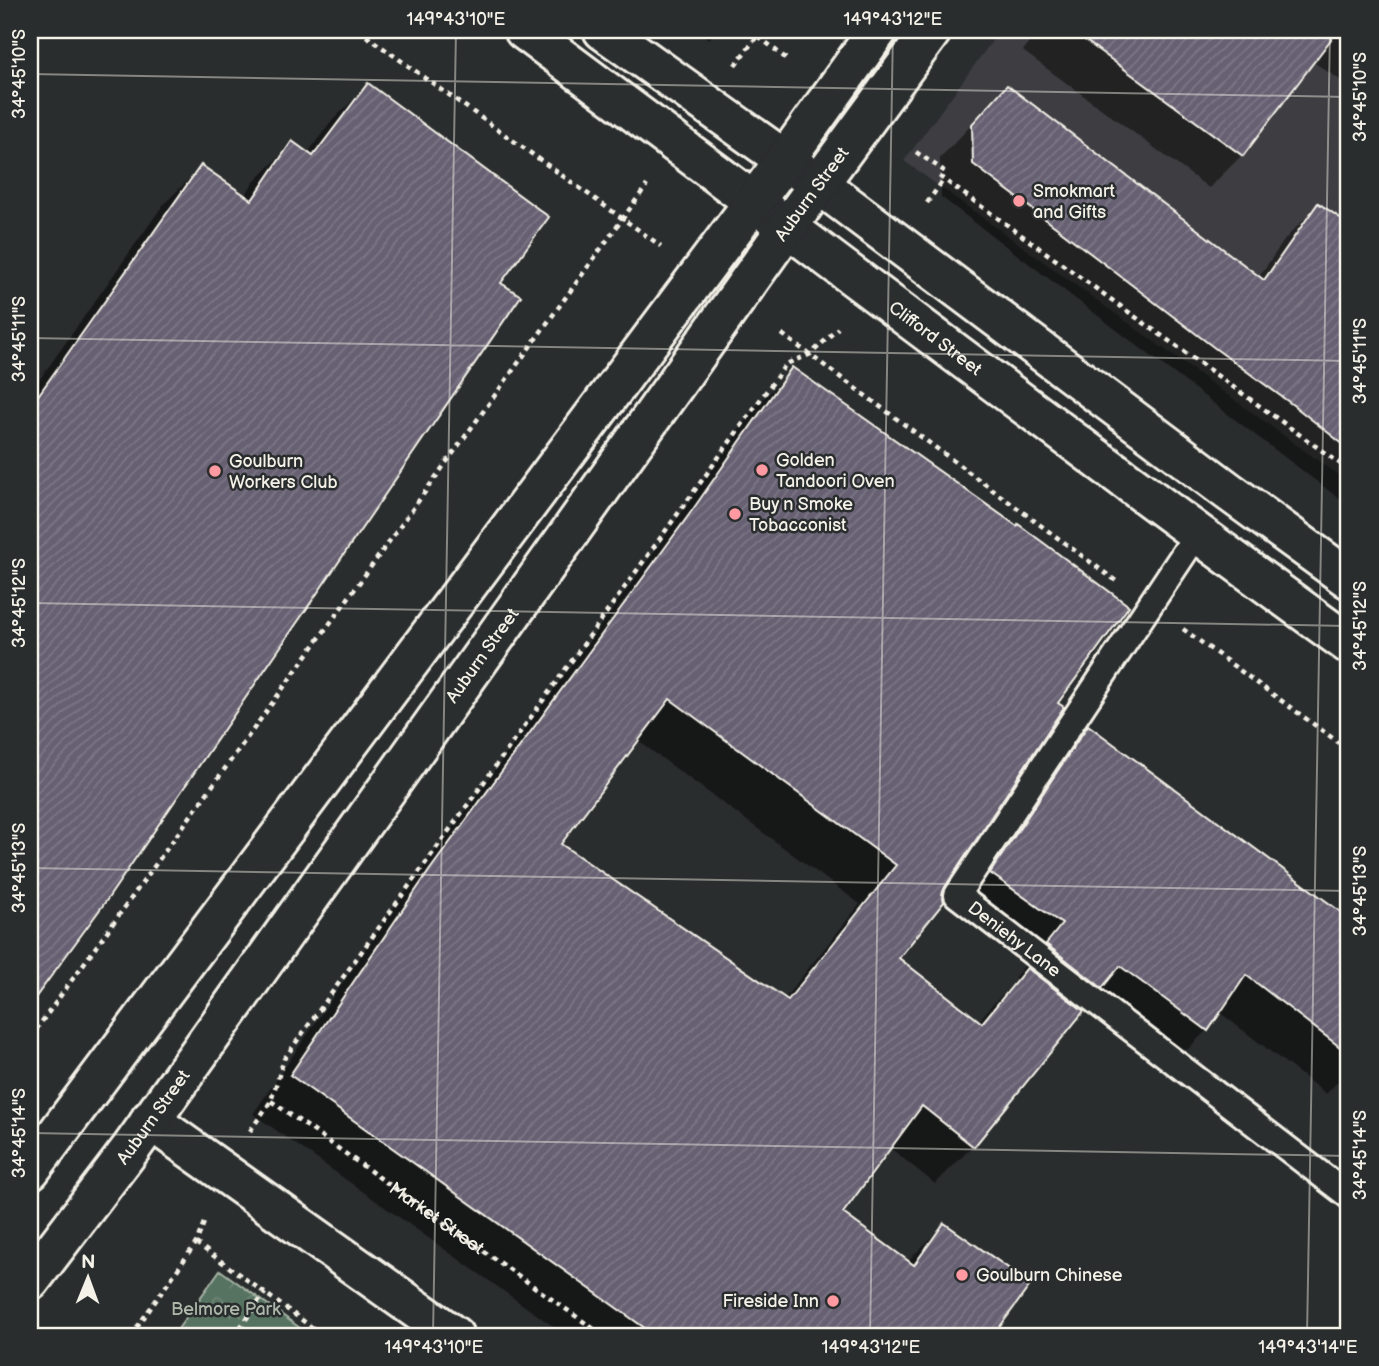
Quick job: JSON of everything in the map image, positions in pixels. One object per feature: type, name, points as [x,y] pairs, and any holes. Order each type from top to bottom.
[{"type":"main road","name":"Clifford Street","points":[[524,30],[1197,534],[1349,644]]},
{"type":"main road","points":[[603,30],[820,185],[1349,579]]},
{"type":"main road","points":[[30,1170],[785,160],[878,30]]},
{"type":"main road","name":"Auburn Street","points":[[30,1281],[132,1147],[788,226],[932,30]]},
{"type":"main road","points":[[150,1121],[454,1336]]},
{"type":"lane","name":"Deniehy Lane","points":[[1197,534],[957,895],[1349,1196]]},
{"type":"path","points":[[358,30],[661,247]]},
{"type":"path","points":[[751,30],[789,61]]},
{"type":"path","points":[[733,68],[758,35]]},
{"type":"path","points":[[916,152],[943,170],[939,176],[944,180],[1349,470]]},
{"type":"path","points":[[925,207],[944,180]]},
{"type":"path","points":[[30,1038],[647,185]]},
{"type":"path","points":[[811,354],[841,324]]},
{"type":"path","points":[[782,334],[1349,750]]},
{"type":"path","name":"Market Street","points":[[604,1336],[271,1101],[284,1059],[786,365],[811,354]]},
{"type":"path","points":[[131,1336],[197,1243],[324,1336]]},
{"type":"path","points":[[234,1336],[265,1293]]},
{"type":"shaded area","points":[[1000,30],[1349,30],[1349,483],[904,161]]},
{"type":"green space","name":"Belmore Park","points":[[220,1270],[311,1336],[173,1336]]},
{"type":"building","points":[[1071,30],[1338,30],[1243,156]]},
{"type":"building","points":[[368,83],[549,217],[501,283],[521,296],[109,897],[30,1005],[30,407],[201,165],[252,200],[292,141],[313,156]]},
{"type":"building","points":[[1007,85],[1264,280],[1318,203],[1349,224],[1349,449],[973,164],[972,124]]},
{"type":"building","points":[[792,367],[1017,526],[1018,524],[1129,606],[1058,703],[1064,707],[945,887],[942,894],[944,902],[899,958],[982,1023],[1027,968],[1084,1011],[974,1147],[922,1106],[843,1213],[914,1265],[944,1223],[1031,1284],[993,1336],[656,1336],[290,1075],[429,871],[691,512]],"holes":[[[670,699],[896,865],[788,1000],[561,844]]]},
{"type":"building","points":[[1088,725],[1349,918],[1349,1054],[1246,975],[1208,1031],[1120,966],[1102,988],[1046,944],[1062,924],[990,873]]},
{"type":"place","name":"Smokmart and Gifts","points":[[1019,201]]},
{"type":"place","name":"Golden Tandoori Oven","points":[[762,470]]},
{"type":"place","name":"Goulburn Workers Club","points":[[215,471]]},
{"type":"place","name":"Buy n Smoke Tobacconist","points":[[735,514]]},
{"type":"place","name":"Goulburn Chinese","points":[[962,1275]]},
{"type":"place","name":"Fireside Inn","points":[[833,1301]]}]
